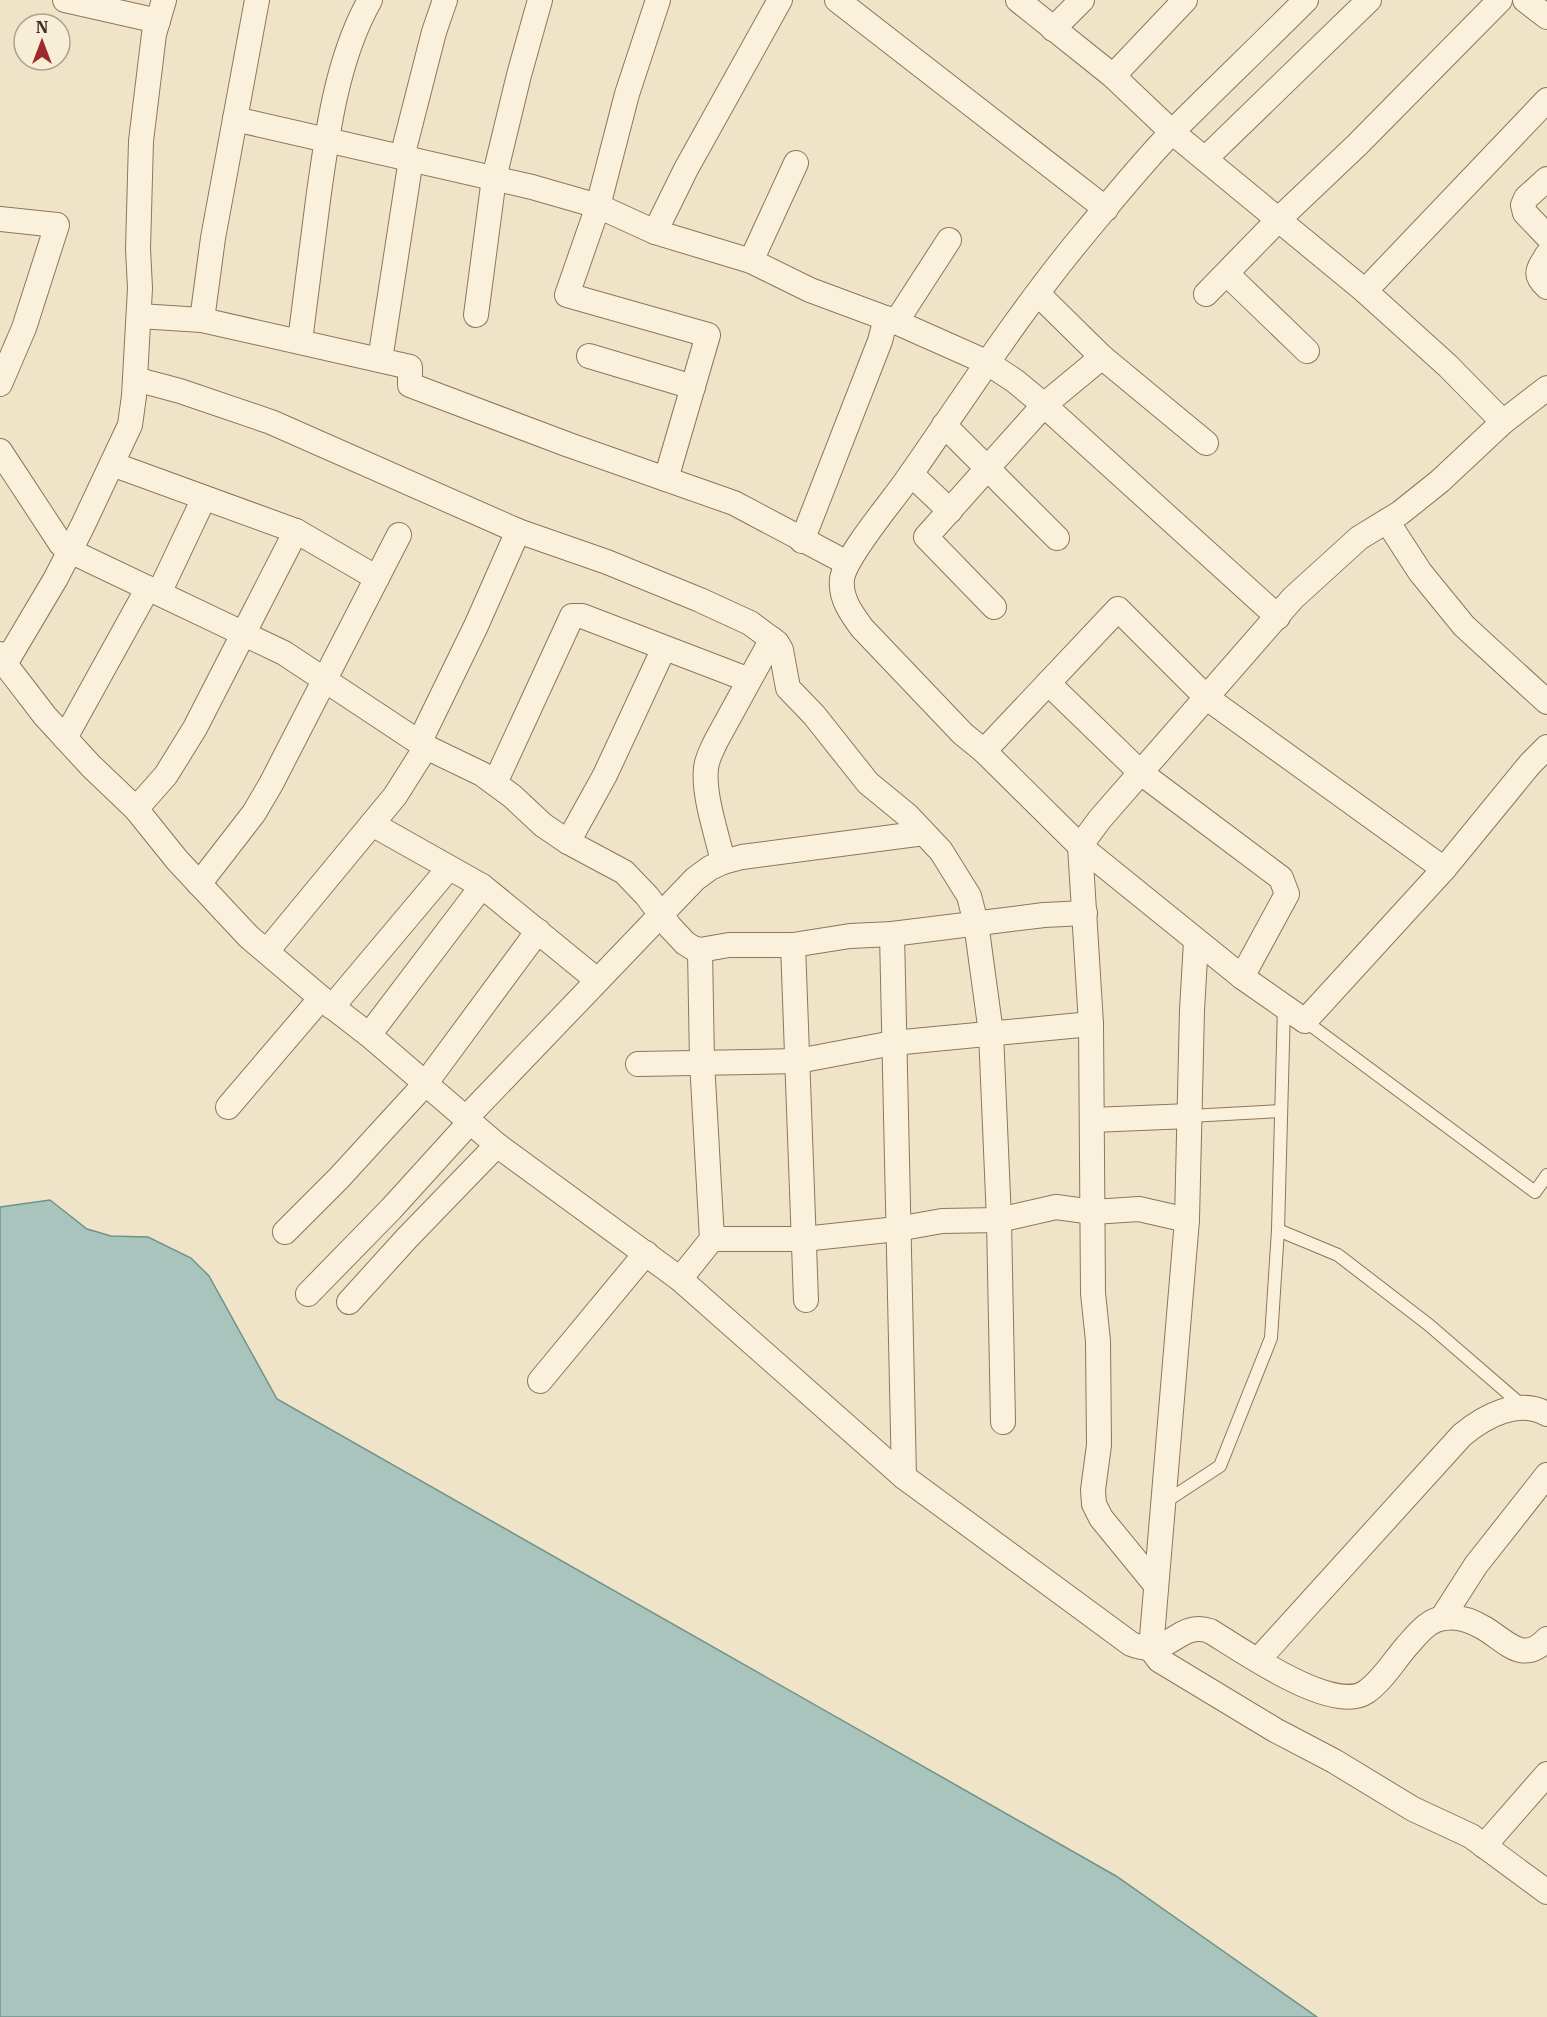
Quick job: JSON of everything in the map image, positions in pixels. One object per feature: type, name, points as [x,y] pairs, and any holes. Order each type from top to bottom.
[{"type":"street","points":[[65,0],[161,10],[154,34],[141,141],[139,316],[130,425],[70,551],[3,659],[45,716],[136,809],[199,884],[249,937],[369,1035],[497,1145],[680,1279],[904,1477],[1131,1644],[1151,1649],[1158,1648],[1187,1631],[1201,1628],[1305,1686],[1347,1697],[1366,1692],[1420,1632],[1432,1621],[1442,1618],[1464,1619],[1484,1628],[1517,1650],[1534,1649],[1547,1639]]},
{"type":"street","points":[[202,320],[213,238],[257,0]]},
{"type":"street","points":[[300,341],[326,140],[342,71],[362,15],[370,0]]},
{"type":"street","points":[[380,360],[406,158],[434,32],[445,0]]},
{"type":"street","points":[[476,315],[494,178],[540,0]]},
{"type":"street","points":[[658,0],[627,94],[598,206],[567,295],[708,335],[666,479]]},
{"type":"street","points":[[655,232],[686,170],[780,0]]},
{"type":"street","points":[[837,0],[1106,209]]},
{"type":"street","points":[[1018,0],[1113,76],[1172,132],[1365,291],[1448,366],[1503,422]]},
{"type":"street","points":[[1053,29],[1083,0]]},
{"type":"street","points":[[1113,76],[1185,0]]},
{"type":"street","points":[[1306,0],[1172,132],[1038,294],[986,363],[847,563],[842,579],[844,598],[849,612],[862,628],[963,734],[984,751],[1080,846],[1242,977],[1305,1021],[1444,869],[1530,764],[1547,747]]},
{"type":"street","points":[[1205,159],[1369,0]]},
{"type":"street","points":[[1206,294],[1500,0]]},
{"type":"street","points":[[1525,0],[1547,17]]},
{"type":"street","points":[[1365,291],[1547,100]]},
{"type":"street","points":[[235,119],[532,187],[598,206],[655,232],[751,261],[810,290],[891,320],[986,363],[1015,381],[1044,405],[1278,617]]},
{"type":"street","points":[[751,261],[796,163]]},
{"type":"street","points":[[1547,179],[1526,198],[1523,205],[1525,213],[1547,236]]},
{"type":"street","points":[[0,219],[57,225],[24,328],[0,384]]},
{"type":"street","points":[[802,541],[880,341],[891,320],[949,240]]},
{"type":"street","points":[[1547,255],[1538,274],[1540,281],[1547,287]]},
{"type":"street","points":[[1227,274],[1307,351]]},
{"type":"street","points":[[1038,294],[1102,357],[1206,442]]},
{"type":"street","points":[[139,316],[202,320],[410,367],[410,385],[734,504],[847,563]]},
{"type":"street","points":[[589,356],[693,387]]},
{"type":"street","points":[[994,607],[926,537],[1044,405],[1102,357]]},
{"type":"street","points":[[135,379],[271,422],[518,531],[607,562],[700,600],[750,623],[772,639],[781,650],[788,688],[814,715],[868,783],[907,815],[940,851],[969,896],[976,923],[991,1033],[999,1220],[1003,1422]]},
{"type":"street","points":[[1155,1584],[1101,1518],[1094,1504],[1093,1490],[1099,1445],[1098,1341],[1093,1293],[1091,1024],[1086,913],[1080,846],[1100,819],[1293,598],[1359,538],[1387,521],[1440,481],[1503,422],[1546,390]]},
{"type":"street","points":[[944,425],[1057,538]]},
{"type":"street","points":[[0,451],[62,544],[70,551],[284,653],[423,744],[482,774],[512,796],[543,825],[568,842],[624,872],[647,896],[685,943],[700,950],[729,945],[794,945],[850,936],[892,934],[1044,915],[1086,913]]},
{"type":"street","points":[[112,464],[296,531],[377,578]]},
{"type":"street","points":[[911,474],[950,511]]},
{"type":"street","points":[[65,738],[154,591],[204,498]]},
{"type":"street","points":[[1387,521],[1420,572],[1464,626],[1547,702]]},
{"type":"street","points":[[136,809],[166,775],[195,728],[296,531]]},
{"type":"street","points":[[267,951],[395,796],[423,744],[518,531]]},
{"type":"street","points":[[199,884],[254,813],[271,784],[399,536]]},
{"type":"street","points":[[984,751],[1118,609],[1207,699],[1444,869]]},
{"type":"street","points":[[495,783],[572,616],[578,615],[749,680]]},
{"type":"street","points":[[723,862],[708,792],[706,768],[710,754],[772,639]]},
{"type":"street","points":[[568,842],[605,775],[664,648]]},
{"type":"street","points":[[1048,683],[1141,773],[1281,878],[1287,894],[1242,977]]},
{"type":"street","points":[[372,824],[448,869],[482,886],[597,980]]},
{"type":"street","points":[[308,1294],[391,1209],[468,1120],[597,980],[695,879],[723,862],[753,855],[924,833]]},
{"type":"street","points":[[228,1107],[327,1003],[448,869]]},
{"type":"street","points":[[369,1035],[482,886]]},
{"type":"street","points":[[285,1232],[339,1178],[425,1084],[538,931]]},
{"type":"street","points":[[892,934],[904,1477]]},
{"type":"street","points":[[1196,941],[1187,1220],[1151,1649],[1159,1660],[1275,1730],[1334,1761],[1413,1809],[1471,1836],[1547,1892]]},
{"type":"street","points":[[794,945],[806,1300]]},
{"type":"street","points":[[680,1279],[712,1239],[702,1062],[700,950]]},
{"type":"street","points":[[638,1064],[798,1060],[893,1043],[1091,1024]]},
{"type":"street","points":[[1092,1120],[1190,1116]]},
{"type":"street","points":[[349,1302],[497,1145]]},
{"type":"street","points":[[712,1239],[804,1239],[897,1229],[942,1221],[999,1220],[1056,1207],[1093,1212],[1139,1209],[1187,1220]]},
{"type":"street","points":[[540,1381],[645,1253]]},
{"type":"street","points":[[1258,1660],[1462,1435],[1475,1424],[1509,1409],[1536,1411]]},
{"type":"street","points":[[1442,1618],[1476,1564],[1547,1476]]},
{"type":"street","points":[[1484,1846],[1547,1774]]},
{"type":"lane","points":[[1162,1505],[1220,1466],[1271,1338],[1278,1230],[1284,1007]]},
{"type":"lane","points":[[1305,1021],[1535,1192],[1547,1174]]},
{"type":"lane","points":[[1190,1116],[1281,1111]]},
{"type":"lane","points":[[1278,1230],[1338,1255],[1536,1411]]},
{"type":"water","points":[[50,1200],[87,1229],[111,1236],[148,1237],[191,1258],[209,1276],[277,1399],[1116,1876],[1317,2017],[0,2017],[0,1207]]}]
